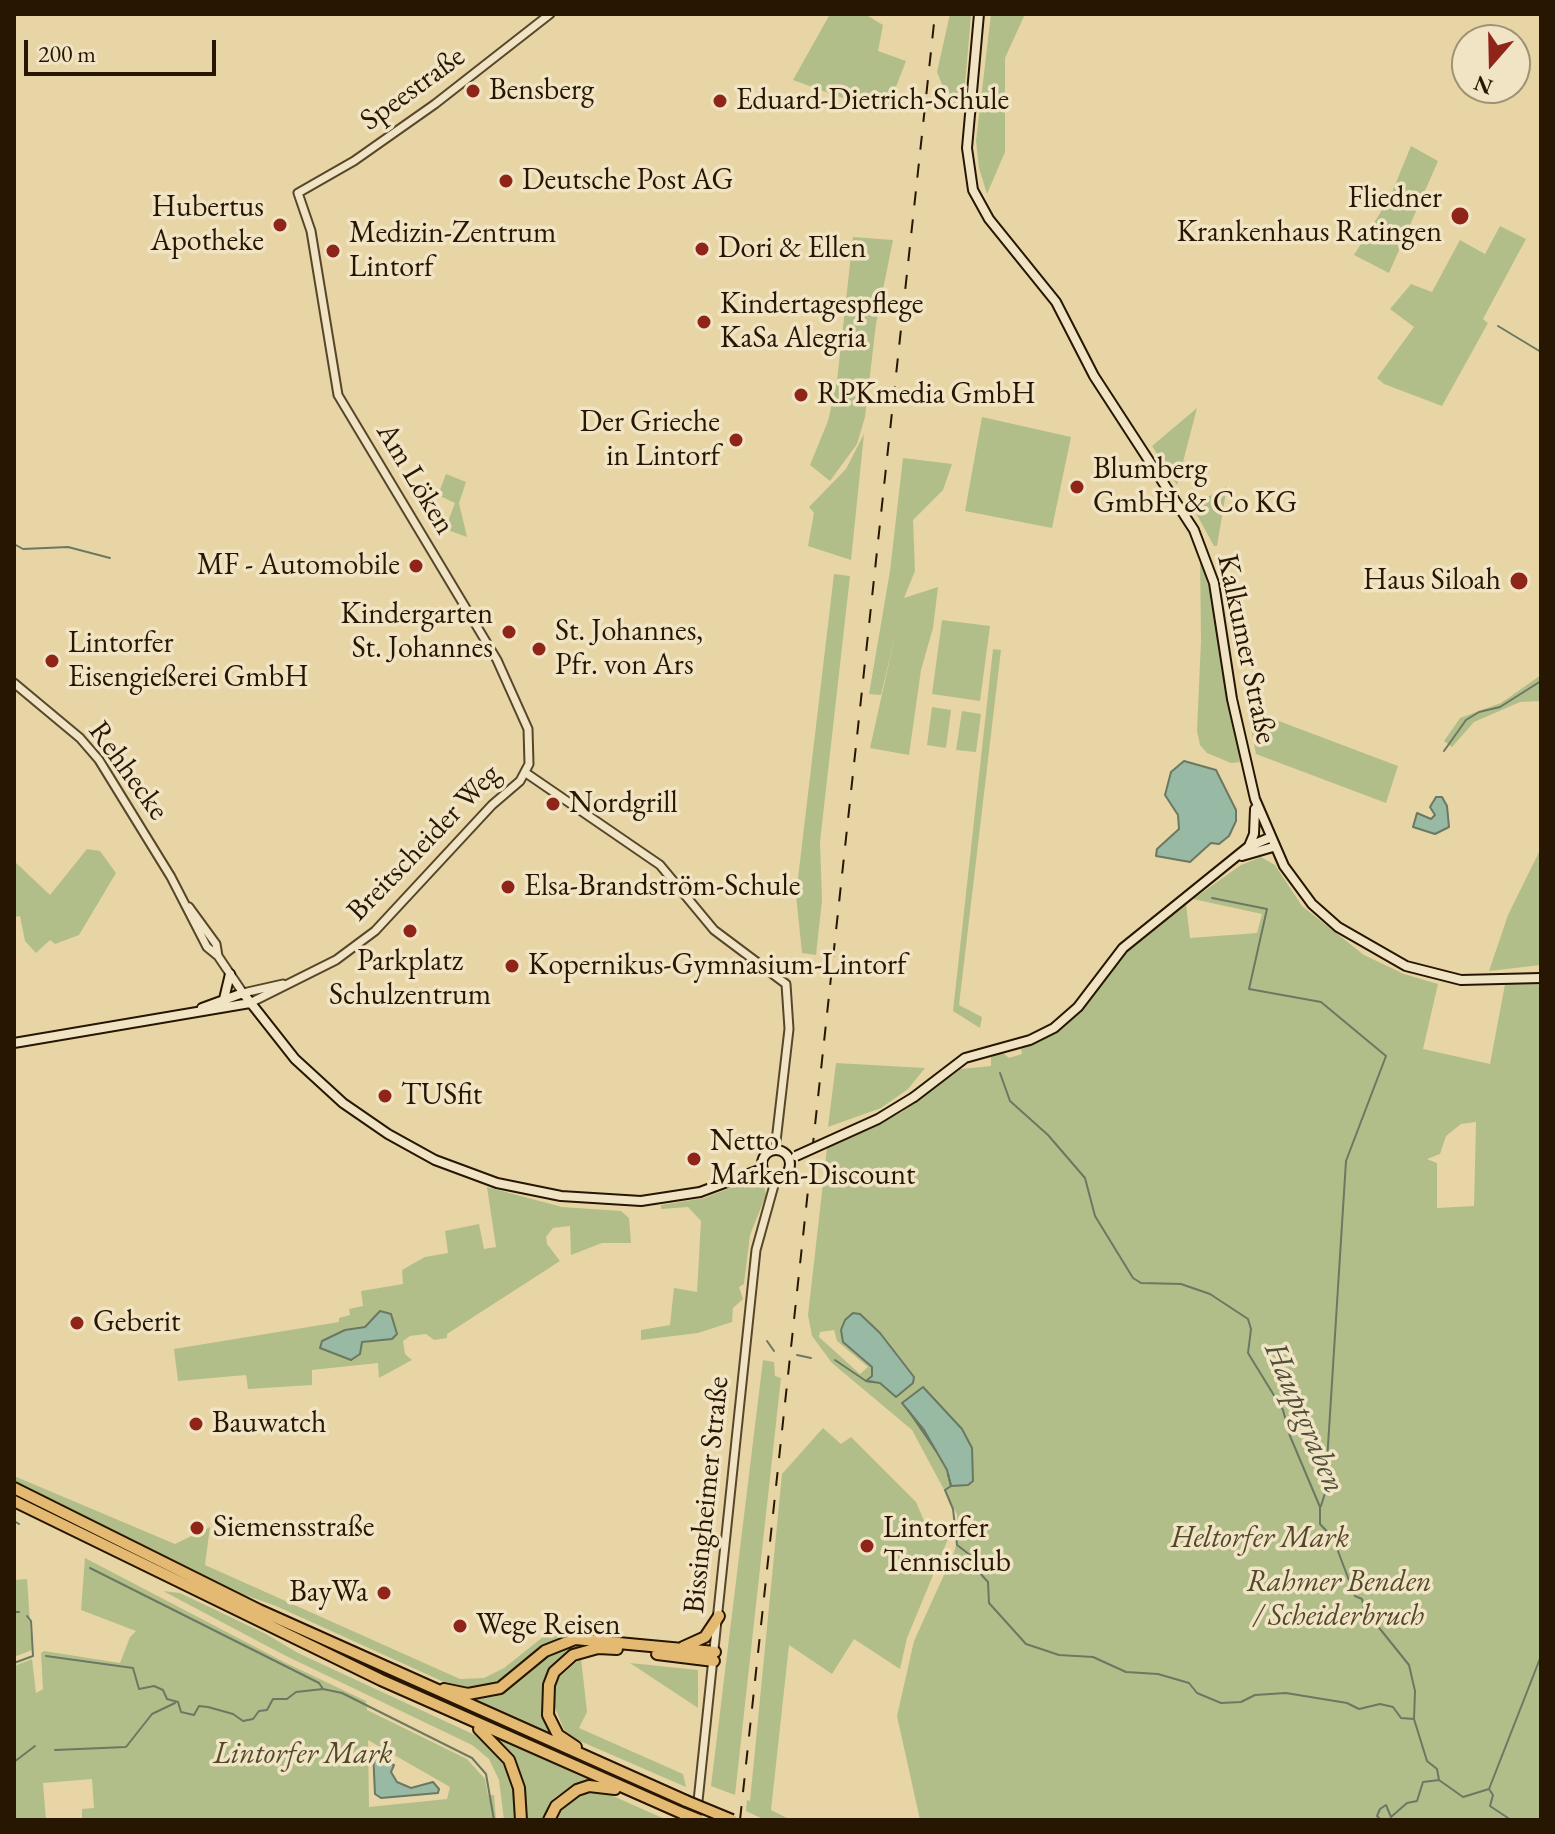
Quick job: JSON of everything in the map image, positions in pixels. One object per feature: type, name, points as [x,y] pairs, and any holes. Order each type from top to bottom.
[{"type":"highway","points":[[14,1488],[259,1610],[732,1820]]},
{"type":"highway","points":[[14,1501],[454,1713],[698,1820]]},
{"type":"highway","points":[[676,1649],[699,1642],[719,1616]]},
{"type":"highway","points":[[401,1675],[409,1673],[456,1692],[482,1693],[500,1688],[545,1651],[575,1639],[676,1649],[714,1657]]},
{"type":"highway","points":[[608,1767],[602,1760],[568,1744],[558,1735],[548,1715],[549,1685],[562,1663],[586,1650],[609,1648],[714,1657]]},
{"type":"highway","points":[[454,1713],[488,1735],[509,1760],[519,1788],[521,1820]]},
{"type":"highway","points":[[549,1820],[565,1797],[589,1786],[606,1786],[684,1814]]},
{"type":"main road","name":"Kalkumer Straße","points":[[979,14],[967,148],[973,190],[989,219],[1056,302],[1094,376],[1194,530],[1214,583],[1232,699],[1255,799],[1273,847],[1312,904],[1338,927],[1384,956],[1429,973],[1461,980],[1541,978]]},
{"type":"main road","points":[[792,1157],[789,1170],[776,1178],[762,1169],[764,1156],[775,1150],[792,1157],[878,1119],[914,1097],[965,1058],[1030,1040],[1054,1028],[1078,1007],[1123,948],[1241,856],[1254,834],[1255,799]]},
{"type":"main road","points":[[1248,847],[1269,838]]},
{"type":"main road","points":[[1241,856],[1273,847]]},
{"type":"main road","points":[[224,999],[230,974]]},
{"type":"main road","name":"Breitscheider Weg","points":[[202,1008],[243,993]]},
{"type":"main road","name":"Rehhecke","points":[[243,993],[295,1059],[343,1103],[388,1134],[451,1168],[535,1192],[620,1201],[700,1192],[762,1169]]},
{"type":"main road","name":"Breitscheider Weg","points":[[14,1043],[202,1008],[250,1003]]},
{"type":"street","name":"Speestraße","points":[[298,193],[354,161],[435,104],[550,14]]},
{"type":"street","name":"Am Löken","points":[[298,193],[311,231],[335,387],[405,512],[497,660],[529,731],[531,755],[526,773]]},
{"type":"street","name":"Rehhecke","points":[[14,683],[80,738],[99,760],[185,902],[207,947],[218,956],[243,993]]},
{"type":"street","name":"Breitscheider Weg","points":[[250,1003],[336,960],[375,931],[526,773],[660,865],[714,930],[786,984],[789,1029],[775,1150]]},
{"type":"street","name":"Breitscheider Weg","points":[[243,993],[293,983]]},
{"type":"street","name":"Bissingheimer Straße","points":[[698,1820],[756,1250],[776,1178]]},
{"type":"green space","points":[[830,14],[865,14],[883,25],[878,51],[906,61],[889,105],[857,95],[854,102],[793,80]]},
{"type":"green space","points":[[950,14],[971,16],[963,107],[949,102],[937,72]]},
{"type":"green space","points":[[991,14],[1025,14],[1005,58],[1005,152],[987,194],[979,168],[976,141]]},
{"type":"green space","points":[[1411,146],[1438,161],[1389,273],[1354,255],[1390,197]]},
{"type":"green space","points":[[1500,226],[1526,239],[1483,319],[1488,323],[1442,406],[1384,384],[1377,378],[1414,327],[1390,309],[1411,284],[1432,292],[1460,240],[1485,254]]},
{"type":"green space","points":[[853,237],[893,240],[876,324],[865,417],[857,444],[830,481],[810,465],[828,421],[837,381]]},
{"type":"green space","points":[[1197,408],[1177,485],[1152,446]]},
{"type":"green space","points":[[982,417],[1071,437],[1052,528],[965,511]]},
{"type":"green space","points":[[864,434],[851,560],[808,546],[814,513],[809,507],[846,469]]},
{"type":"green space","points":[[903,458],[952,464],[943,490],[913,520],[915,571],[904,598],[938,587],[933,628],[921,670],[909,755],[870,748],[895,636],[881,695],[869,694],[890,571]]},
{"type":"green space","points":[[446,474],[466,482],[459,503],[467,537],[445,529],[455,503],[438,495]]},
{"type":"green space","points":[[1227,486],[1217,546],[1214,546],[1192,506]]},
{"type":"green space","points":[[1200,557],[1213,603],[1240,762],[1231,763],[1207,753],[1200,745],[1197,731],[1201,641]]},
{"type":"green space","points":[[834,574],[850,576],[820,842],[822,900],[816,955],[802,953],[796,895]]},
{"type":"green space","points":[[942,620],[990,626],[980,701],[932,694]]},
{"type":"green space","points":[[993,649],[1001,650],[959,1005],[982,1017],[980,1028],[953,1011]]},
{"type":"green space","points":[[1541,675],[1541,701],[1520,702],[1474,722],[1452,747],[1444,741],[1460,718],[1501,703]]},
{"type":"green space","points":[[932,707],[951,710],[946,748],[927,745]]},
{"type":"green space","points":[[1247,709],[1398,766],[1386,803],[1256,754]]},
{"type":"green space","points":[[962,711],[981,714],[976,752],[956,750]]},
{"type":"green space","points":[[1541,848],[1541,965],[1489,971],[1508,915]]},
{"type":"green space","points":[[87,849],[100,851],[116,873],[79,935],[55,944],[50,940],[36,953],[25,941],[20,916],[14,917],[14,861],[50,895]]},
{"type":"green space","name":"Heltorfer Mark","points":[[1261,857],[1275,865],[1302,906],[1364,955],[1404,974],[1438,984],[1423,1049],[1490,1064],[1506,979],[1541,972],[1541,1820],[920,1820],[897,1716],[914,1641],[958,1539],[957,1514],[912,1430],[832,1363],[812,1336],[808,1315],[827,1148],[902,1112],[961,1069],[991,1066],[991,1057],[1003,1053],[1009,1058],[1022,1054],[1021,1049],[1042,1040],[1076,1010],[1082,1009],[1117,960],[1186,904],[1190,938],[1257,933],[1262,914],[1193,899],[1241,865]],"holes":[[[1476,1122],[1474,1206],[1437,1208],[1437,1163],[1427,1159],[1440,1154],[1446,1136],[1461,1124]],[[834,1330],[837,1341],[868,1367],[860,1374],[819,1337],[820,1332]]]},
{"type":"green space","points":[[836,1063],[925,1068],[908,1089],[881,1108],[828,1127]]},
{"type":"green space","points":[[756,1178],[763,1179],[766,1195],[750,1235],[744,1284],[739,1287],[743,1299],[733,1308],[732,1322],[698,1333],[641,1340],[641,1330],[670,1325],[674,1288],[697,1292],[701,1221],[688,1207],[661,1209],[661,1205],[704,1198]]},
{"type":"green space","points":[[487,1187],[562,1207],[621,1211],[629,1218],[631,1243],[602,1243],[571,1255],[570,1226],[553,1228],[546,1237],[547,1244],[560,1261],[447,1334],[447,1338],[434,1340],[426,1334],[410,1336],[403,1341],[405,1354],[412,1360],[379,1378],[378,1363],[312,1370],[312,1385],[248,1389],[246,1375],[178,1381],[174,1349],[339,1322],[339,1318],[350,1315],[349,1309],[363,1306],[361,1291],[403,1284],[402,1270],[425,1257],[448,1253],[445,1231],[479,1224],[484,1249],[496,1247]]},
{"type":"green space","points":[[763,1360],[774,1362],[775,1376],[781,1378],[735,1795],[711,1786]]},
{"type":"green space","name":"Lintorfer Tennisclub","points":[[823,1428],[841,1444],[851,1437],[916,1502],[928,1530],[948,1525],[948,1539],[907,1638],[900,1669],[854,1639],[832,1674],[789,1645],[771,1810],[791,1820],[765,1820],[746,1811],[747,1800],[750,1801],[782,1474]]},
{"type":"green space","points":[[14,1476],[175,1544],[210,1527],[205,1565],[460,1679],[484,1678],[504,1668],[553,1629],[579,1624],[579,1632],[562,1635],[538,1649],[505,1679],[479,1688],[455,1687],[245,1595],[14,1481]]},
{"type":"green space","name":"Lintorfer Mark","points":[[85,1558],[284,1662],[366,1701],[367,1710],[467,1759],[485,1779],[488,1795],[494,1795],[496,1820],[82,1820],[82,1809],[94,1808],[92,1779],[43,1783],[46,1820],[14,1820],[14,1666],[32,1659],[36,1693],[43,1689],[41,1653],[44,1651],[120,1663],[130,1637],[136,1631],[81,1610]],"holes":[[[368,1740],[450,1787],[447,1799],[369,1807]]]},
{"type":"green space","points":[[27,1579],[32,1650],[14,1657],[14,1580]]},
{"type":"green space","points":[[163,1591],[180,1593],[266,1634],[298,1653],[477,1736],[498,1754],[512,1783],[516,1820],[504,1820],[499,1780],[489,1759],[472,1745],[284,1655]]},
{"type":"green space","points":[[580,1642],[581,1648],[546,1681],[543,1690],[545,1718],[556,1738],[466,1698],[509,1688],[545,1654]]},
{"type":"green space","points":[[581,1658],[587,1712],[579,1728],[683,1774],[686,1787],[566,1735],[552,1700],[556,1680]]},
{"type":"green space","points":[[630,1663],[698,1670],[698,1708]]},
{"type":"green space","points":[[497,1738],[593,1782],[576,1784],[558,1795],[549,1803],[543,1820],[525,1820],[520,1775]]},
{"type":"green space","points":[[604,1792],[667,1820],[557,1820],[563,1809],[582,1794]]},
{"type":"shaded area","points":[[1184,761],[1216,770],[1236,810],[1236,821],[1229,836],[1219,844],[1211,843],[1190,862],[1156,856],[1157,849],[1179,829],[1178,815],[1165,795],[1171,772]]},
{"type":"shaded area","points":[[1436,797],[1442,797],[1447,806],[1449,827],[1435,834],[1413,827],[1417,813],[1431,819],[1435,815],[1430,807]]},
{"type":"shaded area","points":[[380,1311],[391,1314],[397,1334],[392,1339],[362,1342],[360,1354],[351,1360],[320,1348],[322,1341],[345,1330],[365,1327]]},
{"type":"shaded area","points":[[853,1313],[860,1314],[880,1333],[914,1377],[913,1383],[896,1397],[880,1383],[866,1381],[872,1376],[872,1367],[843,1342],[841,1330],[845,1320]]},
{"type":"shaded area","points":[[923,1387],[962,1429],[972,1448],[973,1481],[968,1485],[951,1486],[947,1470],[924,1430],[902,1403]]},
{"type":"shaded area","points":[[377,1750],[381,1759],[394,1765],[391,1772],[397,1782],[411,1788],[433,1782],[439,1789],[438,1793],[381,1798],[375,1794],[373,1751]]},
{"type":"waterway","points":[[1498,326],[1541,352]]},
{"type":"waterway","points":[[14,544],[23,549],[68,547],[110,558]]},
{"type":"waterway","points":[[1444,751],[1466,720],[1479,712],[1500,707],[1541,681]]},
{"type":"waterway","points":[[1212,898],[1267,909],[1249,989],[1321,1002],[1386,1056],[1346,1161],[1325,1493],[1321,1506]]},
{"type":"waterway","name":"Hauptgraben","points":[[1000,1073],[1010,1101],[1048,1135],[1085,1178],[1095,1216],[1133,1278],[1141,1283],[1181,1284],[1210,1294],[1248,1319],[1251,1329],[1248,1353],[1283,1410],[1290,1436],[1320,1507],[1320,1524],[1333,1538],[1355,1596],[1362,1599],[1364,1609],[1409,1665],[1415,1691],[1414,1719],[1427,1761],[1437,1769],[1439,1780]]},
{"type":"waterway","points":[[767,1341],[774,1351]]},
{"type":"waterway","points":[[797,1355],[811,1358]]},
{"type":"waterway","points":[[835,1360],[866,1381],[874,1382]]},
{"type":"waterway","points":[[908,1410],[936,1451]]},
{"type":"waterway","points":[[948,1474],[951,1486],[945,1490],[953,1509],[957,1545],[974,1558],[978,1571],[988,1582],[989,1603],[1026,1644],[1059,1655],[1093,1657],[1126,1672],[1158,1674],[1189,1683],[1197,1693],[1221,1703],[1241,1702],[1255,1695],[1286,1693],[1347,1703],[1359,1709],[1380,1704],[1393,1707],[1401,1718],[1414,1719]]},
{"type":"waterway","points":[[14,1521],[19,1524]]},
{"type":"waterway","points":[[90,1568],[319,1683],[323,1689]]},
{"type":"waterway","points":[[14,1612],[19,1612]]},
{"type":"waterway","points":[[14,1663],[33,1656],[31,1621],[27,1616]]},
{"type":"waterway","points":[[46,1656],[133,1668],[139,1689],[154,1686],[163,1690],[167,1699],[178,1702],[181,1712],[194,1715],[199,1706],[208,1707],[233,1714],[243,1721],[253,1719],[259,1711],[267,1710],[273,1699],[287,1699],[296,1692],[323,1689],[342,1693],[472,1758],[486,1774],[494,1820]]},
{"type":"waterway","points":[[1489,1789],[1541,1656]]},
{"type":"waterway","points":[[55,1750],[126,1747],[152,1714],[175,1703]]},
{"type":"waterway","points":[[14,1762],[35,1746]]},
{"type":"waterway","name":"Hauptgraben","points":[[1381,1820],[1377,1816],[1380,1809],[1386,1805],[1391,1817],[1407,1803],[1417,1801],[1423,1782],[1439,1780],[1463,1797],[1489,1789],[1493,1795],[1490,1806],[1511,1820]]},
{"type":"railway","points":[[740,1820],[935,14]]},
{"type":"place","name":"Bensberg","points":[[473,91]]},
{"type":"place","name":"Eduard-Dietrich-Schule","points":[[720,101]]},
{"type":"place","name":"Deutsche Post AG","points":[[506,181]]},
{"type":"place","name":"Fliedner Krankenhaus Ratingen","points":[[1460,216]]},
{"type":"place","name":"Hubertus Apotheke","points":[[280,225]]},
{"type":"place","name":"Dori & Ellen","points":[[702,249]]},
{"type":"place","name":"Medizin-Zentrum Lintorf","points":[[333,251]]},
{"type":"place","name":"Kindertagespflege KaSa Alegria","points":[[704,322]]},
{"type":"place","name":"RPKmedia GmbH","points":[[801,395]]},
{"type":"place","name":"Der Grieche in Lintorf","points":[[736,440]]},
{"type":"place","name":"Blumberg GmbH & Co KG","points":[[1077,487]]},
{"type":"place","name":"MF - Automobile","points":[[416,566]]},
{"type":"place","name":"Haus Siloah","points":[[1519,581]]},
{"type":"place","name":"Kindergarten St. Johannes","points":[[509,632]]},
{"type":"place","name":"St. Johannes, Pfr. von Ars","points":[[539,649]]},
{"type":"place","name":"Lintorfer Eisengießerei GmbH","points":[[52,661]]},
{"type":"place","name":"Nordgrill","points":[[553,804]]},
{"type":"place","name":"Elsa-Brandström-Schule","points":[[508,887]]},
{"type":"place","name":"Parkplatz Schulzentrum","points":[[410,931]]},
{"type":"place","name":"Kopernikus-Gymnasium-Lintorf","points":[[512,966]]},
{"type":"place","name":"TUSfit","points":[[385,1096]]},
{"type":"place","name":"Netto Marken-Discount","points":[[694,1159]]},
{"type":"place","name":"Geberit","points":[[77,1323]]},
{"type":"place","name":"Bauwatch","points":[[196,1424]]},
{"type":"place","name":"Siemensstraße","points":[[197,1528]]},
{"type":"place","name":"Lintorfer Tennisclub","points":[[867,1546]]},
{"type":"place","name":"BayWa","points":[[384,1593]]},
{"type":"place","name":"Wege Reisen","points":[[460,1626]]},
{"type":"park label","name":"Rahmer Benden / Scheiderbruch","points":[[1339,1600]]}]
